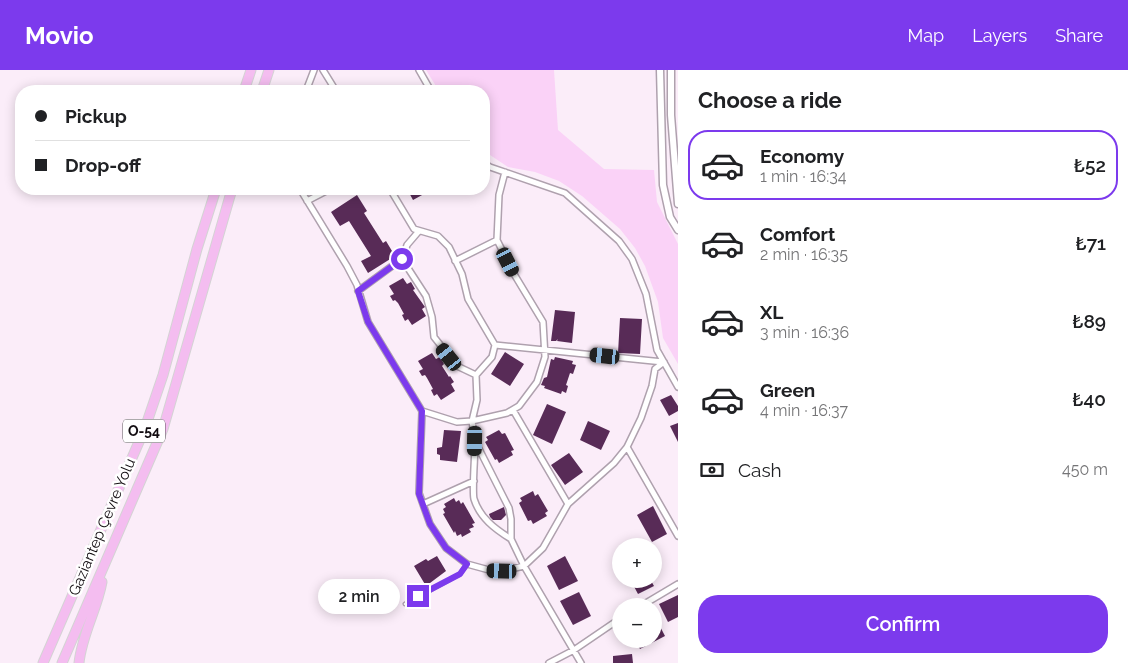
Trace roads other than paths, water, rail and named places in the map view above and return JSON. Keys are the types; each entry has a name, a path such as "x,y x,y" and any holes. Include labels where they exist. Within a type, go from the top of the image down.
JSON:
{"highway":[{"path":"246,85 250,70"},
{"path":"264,85 269,70"},
{"name":"Gaziantep Çevre Yolu","path":"43,663 146,428 196,249 214,195"},
{"name":"Gaziantep Çevre Yolu","path":"62,663 163,429 180,377 212,255 230,195"},
{"path":"79,663 85,632 99,597 106,563"}],"street":[{"path":"308,85 314,70"},
{"path":"323,70 332,85"},
{"path":"419,70 428,85"},
{"path":"660,70 663,185 670,217 678,230"},
{"path":"671,70 678,201"},
{"path":"490,166 565,193 619,241 632,259 646,294 657,350 678,387"},
{"path":"422,411 457,422 507,414 519,406 537,382 546,350 543,322 514,274 497,240 499,195 505,172"},
{"path":"304,195 347,266 358,291 368,322 422,411 419,494 430,524 446,548 467,564 489,570 502,571 524,566 543,548 568,504 614,463 627,447 641,418 652,386 655,369 664,362"},
{"path":"307,201 318,195"},
{"path":"394,195 414,229 438,236 449,247 466,286 468,299 495,345 492,358 476,375 477,400 472,421 475,441 474,498 484,517 493,528 511,539"},
{"path":"358,291 402,259 407,246 419,231"},
{"path":"455,261 497,240"},
{"path":"402,259 426,296 432,317 434,337 457,366 476,375"},
{"path":"495,345 664,362"},
{"path":"513,410 568,504"},
{"path":"475,441 509,508 511,539 524,566 581,663"},
{"path":"627,447 678,536"},
{"path":"423,504 474,481"},
{"path":"654,598 678,584"},
{"path":"549,663 574,650 612,624"}],"lane":[{"path":"405,604 460,574 467,564"}]}
